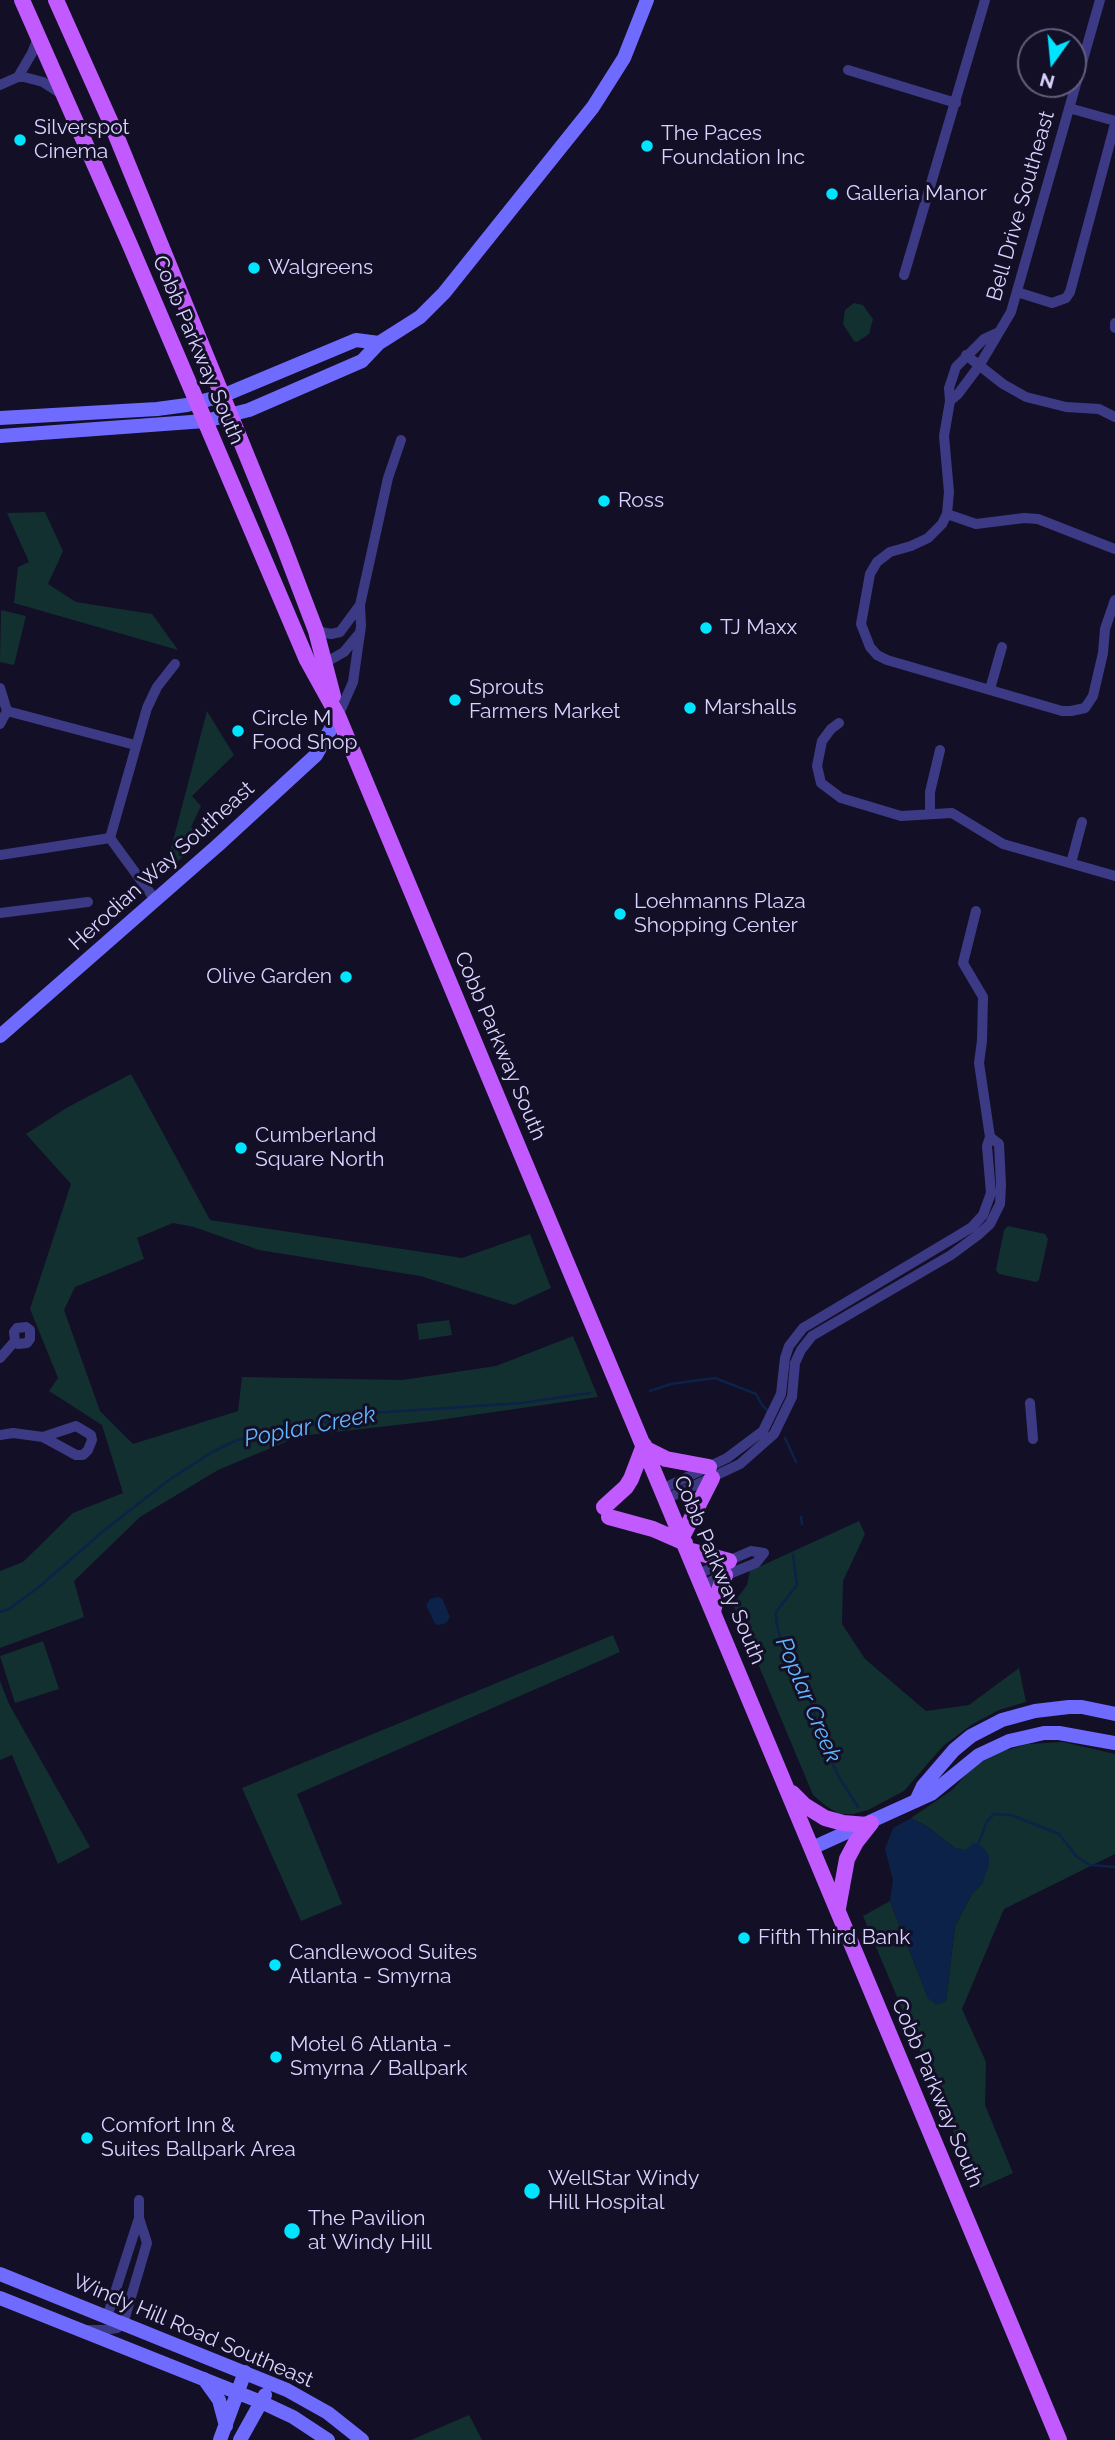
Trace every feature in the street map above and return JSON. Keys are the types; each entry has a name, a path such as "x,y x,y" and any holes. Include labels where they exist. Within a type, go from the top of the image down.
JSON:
{"main road":[{"name":"Cobb Parkway South","path":"22,0 307,660 338,716 1059,2440"},
{"name":"Cobb Parkway South","path":"56,0 111,123 316,631 338,716"},
{"path":"0,436 205,421 230,415 341,372 362,361 379,343 420,317 439,299 593,107 624,58 647,0"},
{"path":"0,418 166,408 198,403 222,396 356,340 379,343"},
{"name":"Herodian Way Southeast","path":"0,1036 156,901 316,755 338,716"},
{"path":"685,1543 711,1472 666,1459 645,1447 631,1479 607,1512 685,1543 727,1568 713,1612"},
{"path":"916,1801 923,1786 954,1750 984,1728 1002,1720 1035,1711 1069,1707 1115,1714"},
{"path":"812,1848 931,1794 979,1755 1009,1741 1044,1733 1059,1733 1115,1744"},
{"path":"787,1789 804,1805 825,1818 843,1823 869,1824"},
{"path":"838,1910 847,1859 869,1824"},
{"name":"Windy Hill Road Southeast","path":"0,2274 271,2383 328,2413 362,2440"},
{"name":"Windy Hill Road Southeast","path":"0,2298 239,2392 293,2417 328,2440"},
{"path":"223,2434 245,2372"},
{"path":"203,2378 219,2400 223,2434"},
{"path":"240,2440 271,2383"}],"street":[{"path":"904,275 985,0"},
{"name":"Bell Drive Southeast","path":"950,401 979,366 1011,312 1100,0"},
{"path":"18,77 38,37"},
{"path":"848,70 956,103"},
{"path":"0,85 18,77 43,82 64,98"},
{"path":"1017,292 1052,303 1066,299 1070,292 1115,122 1069,108"},
{"path":"999,332 984,339 966,355 956,368 949,388 950,401 944,436 949,492 947,514 942,524 928,538 881,558 870,574 861,616 862,631 870,647 877,655 887,660 1062,711 1072,711 1085,708 1093,696 1103,653 1105,629 1115,600"},
{"path":"966,355 1014,391 1040,403 1099,409 1115,417"},
{"path":"338,716 353,682 360,632 360,605 388,478 401,440"},
{"path":"947,514 976,524 1009,519 1038,519 1115,549"},
{"path":"316,631 331,634 340,632 360,605"},
{"path":"307,660 324,662 344,652 360,632"},
{"path":"990,689 1002,647"},
{"path":"110,838 135,745 152,697 175,664"},
{"path":"0,688 7,711 0,724"},
{"path":"7,711 135,745"},
{"path":"839,723 825,735 817,766 821,783 841,798 901,816 944,812 959,815 1003,844 1115,876"},
{"path":"930,814 930,792 940,750"},
{"path":"1071,863 1082,822"},
{"path":"110,838 156,901"},
{"path":"0,855 110,838"},
{"path":"0,914 88,902"},
{"path":"664,1494 751,1456 774,1434 792,1397 795,1363 812,1336 951,1255 989,1224 1000,1204 999,1144 990,1137 979,1063 983,998 963,963 976,911"},
{"path":"0,1358 15,1341"},
{"path":"1030,1403 1033,1439"},
{"path":"0,1435 13,1433 43,1437"},
{"path":"700,1579 727,1568"},
{"path":"80,2330 104,2330 123,2324 147,2243 139,2218 139,2200"},
{"path":"107,2317 139,2218"}],"green space":[{"path":"854,303 863,305 873,319 869,334 857,342 843,324 845,310"},
{"path":"45,512 63,551 48,584 76,602 152,614 178,650 14,603 18,567 29,562 7,513"},
{"path":"1,610 26,616 14,665 0,662"},
{"path":"207,711 234,755 192,796 201,806 191,827 203,839 175,864 169,856"},
{"path":"131,1074 210,1220 462,1258 530,1234 551,1288 514,1305 420,1276 259,1250 194,1227 173,1223 137,1238 144,1259 75,1287 64,1310 100,1411 133,1444 238,1411 242,1377 402,1380 496,1366 573,1336 598,1397 432,1421 300,1436 218,1470 140,1517 74,1581 84,1617 0,1648 0,1571 23,1562 73,1513 123,1493 102,1425 49,1391 58,1378 30,1309 71,1184 26,1134 68,1107"},
{"path":"1008,1226 1045,1234 1048,1239 1039,1280 1036,1282 999,1274 996,1270 1004,1230"},
{"path":"449,1320 452,1335 419,1340 417,1324"},
{"path":"859,1521 865,1534 843,1581 842,1624 865,1659 926,1711 969,1705 1019,1668 1026,1702 999,1710 971,1725 943,1746 904,1791 868,1810 839,1814 813,1795 733,1604 747,1585 750,1571"},
{"path":"613,1635 620,1652 297,1794 342,1904 301,1921 242,1788"},
{"path":"43,1641 59,1689 15,1703 0,1656"},
{"path":"0,1681 9,1704 90,1847 58,1864 12,1755 0,1760"},
{"path":"1063,1742 1115,1754 1115,1854 1004,1909 962,2009 986,2062 985,2105 1013,2173 980,2188 971,2173 863,1916 890,1901 928,1998 946,2001 955,1926 972,1894 983,1883 965,1850 955,1848 928,1827 911,1818 952,1790 972,1768 994,1754 1028,1744"},
{"path":"469,2415 482,2440 411,2440"}],"water":[{"path":"442,1598 450,1617 446,1623 439,1625 435,1624 426,1605 430,1599"},
{"path":"911,1818 928,1827 955,1848 965,1850 973,1843 982,1846 989,1855 983,1883 972,1894 955,1926 946,2001 936,2005 928,1998 890,1901 893,1880 885,1849 893,1828"}],"waterway":[{"name":"Poplar Creek","path":"650,1391 671,1384 715,1378 756,1394 770,1413"},
{"name":"Poplar Creek","path":"0,1612 9,1609 39,1587 101,1533 166,1482 212,1452 237,1440 372,1413 522,1403 590,1393"},
{"name":"Poplar Creek","path":"785,1438 796,1462"},
{"name":"Poplar Creek","path":"801,1517 802,1524"},
{"name":"Poplar Creek","path":"793,1554 797,1585 776,1612 777,1625 784,1652 810,1700 827,1752 858,1807"},
{"name":"Poplar Creek","path":"977,1847 987,1821 994,1814 1011,1815 1059,1834 1077,1857 1090,1865 1115,1867"}],"place":[{"name":"Silverspot Cinema","path":"20,140"},
{"name":"The Paces Foundation Inc","path":"647,146"},
{"name":"Galleria Manor","path":"832,194"},
{"name":"Walgreens","path":"254,268"},
{"name":"Ross","path":"604,501"},
{"name":"TJ Maxx","path":"706,628"},
{"name":"Sprouts Farmers Market","path":"455,700"},
{"name":"Marshalls","path":"690,708"},
{"name":"Circle M Food Shop","path":"238,731"},
{"name":"Loehmanns Plaza Shopping Center","path":"620,914"},
{"name":"Olive Garden","path":"346,977"},
{"name":"Cumberland Square North","path":"241,1148"},
{"name":"Fifth Third Bank","path":"744,1938"},
{"name":"Candlewood Suites Atlanta - Smyrna","path":"275,1965"},
{"name":"Motel 6 Atlanta - Smyrna / Ballpark","path":"276,2057"},
{"name":"Comfort Inn & Suites Ballpark Area","path":"87,2138"},
{"name":"WellStar Windy Hill Hospital","path":"532,2191"},
{"name":"The Pavilion at Windy Hill","path":"292,2231"}]}
